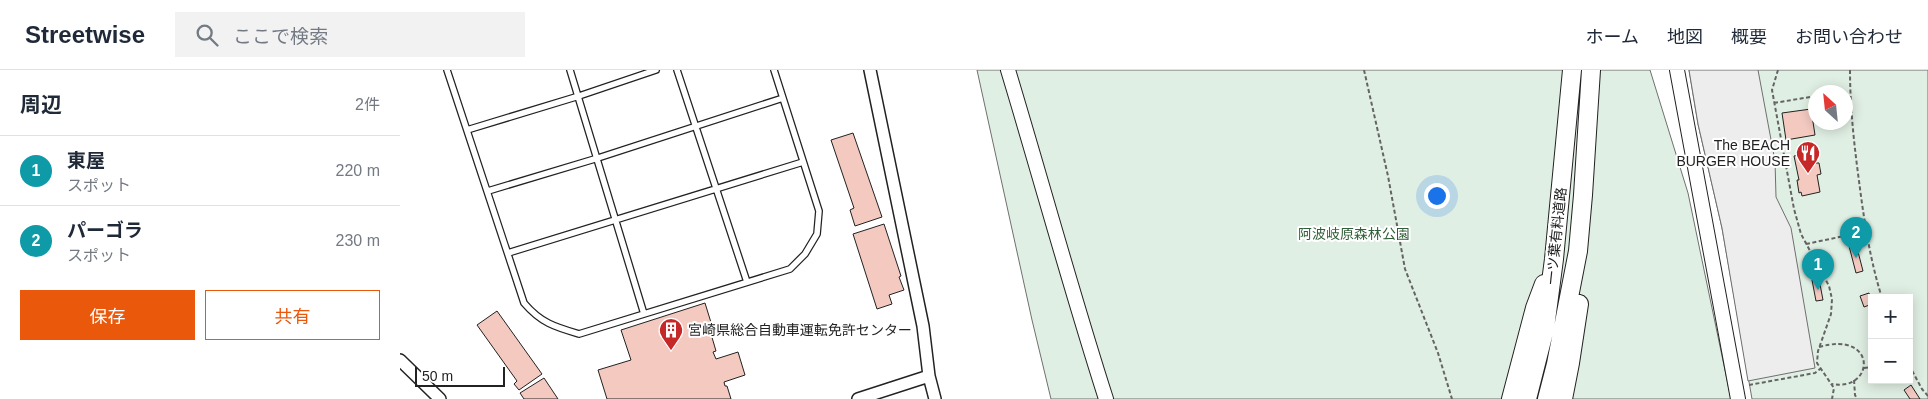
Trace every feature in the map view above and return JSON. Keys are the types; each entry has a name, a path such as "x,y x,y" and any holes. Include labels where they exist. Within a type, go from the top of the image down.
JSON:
{"main road":[{"name":"一ツ葉有料道路","path":"1527,399 1545,328 1554,259 1572,70"},
{"name":"一ツ葉有料道路","path":"1547,399 1556,364 1578,251 1591,70"},
{"path":"1563,399 1582,282 1578,251"},
{"path":"1511,399 1535,308 1554,259"}],"street":[{"path":"870,70 923,326 935,399"},
{"path":"1008,70 1051,212 1079,316 1106,399"},
{"path":"1677,70 1738,399"},
{"path":"400,360 440,399"},
{"path":"858,399 930,376"}],"lane":[{"path":"447,70 524,303 535,316 558,328 580,334 790,269 804,254 817,234 819,211 774,70"},
{"path":"570,70 644,314"},
{"path":"467,130 656,70"},
{"path":"677,70 747,282"},
{"path":"488,191 598,158 783,98"},
{"path":"508,253 803,162"}],"path":[{"path":"1364,70 1388,176 1405,270 1438,353 1452,399"},
{"path":"1778,70 1772,90 1788,181 1801,234 1830,286 1832,299 1831,314 1819,347 1817,363 1834,388 1832,399"},
{"path":"1850,70 1854,139 1864,222 1881,294"},
{"path":"1774,103 1808,97"},
{"path":"1806,244 1849,235"},
{"path":"1819,347 1842,343 1856,348 1862,356 1864,368 1858,378 1841,384 1831,383"},
{"path":"1864,368 1868,368"},
{"path":"1746,386 1815,373 1820,370"},
{"path":"1913,372 1928,396"},
{"path":"1854,380 1857,399"}],"green space":[{"name":"阿波岐原森林公園","path":"977,70 1650,70 1688,193 1731,399 1051,399"},
{"path":"1689,70 1928,70 1928,399 1752,399 1722,228 1698,124"}],"shaded area":[{"path":"1689,70 1758,70 1775,161 1776,197 1791,228 1815,368 1748,381 1722,228 1698,124"}],"building":[{"path":"1808,109 1808,130 1814,130 1815,135 1786,140 1782,113"},
{"path":"853,133 882,217 855,226 850,210 854,208 831,140"},
{"name":"The BEACH BURGER HOUSE","path":"1814,152 1821,174 1817,175 1820,192 1802,196 1801,192 1799,193 1797,180 1799,180 1794,156"},
{"path":"884,224 904,290 889,295 892,304 877,309 853,234"},
{"path":"1856,244 1863,271 1856,273 1849,246"},
{"path":"1819,279 1823,300 1816,301 1812,280"},
{"path":"1869,293 1868,306 1864,307 1860,296"},
{"name":"宮崎県総合自動車運転免許センター","path":"705,303 713,329 707,331 708,335 711,334 716,351 713,352 716,359 738,352 745,375 724,382 731,399 607,399 598,370 631,360 621,330"},
{"path":"497,311 542,374 519,390 514,384 517,381 477,325"},
{"path":"544,378 558,399 524,399 520,393"},
{"path":"1911,385 1920,399 1910,399 1904,390"}],"place":[{"name":"The BEACH BURGER HOUSE","path":"1808,174"},
{"name":"パーゴラ","path":"1856,258"},
{"name":"東屋","path":"1818,290"},
{"name":"宮崎県総合自動車運転免許センター","path":"671,351"}]}
